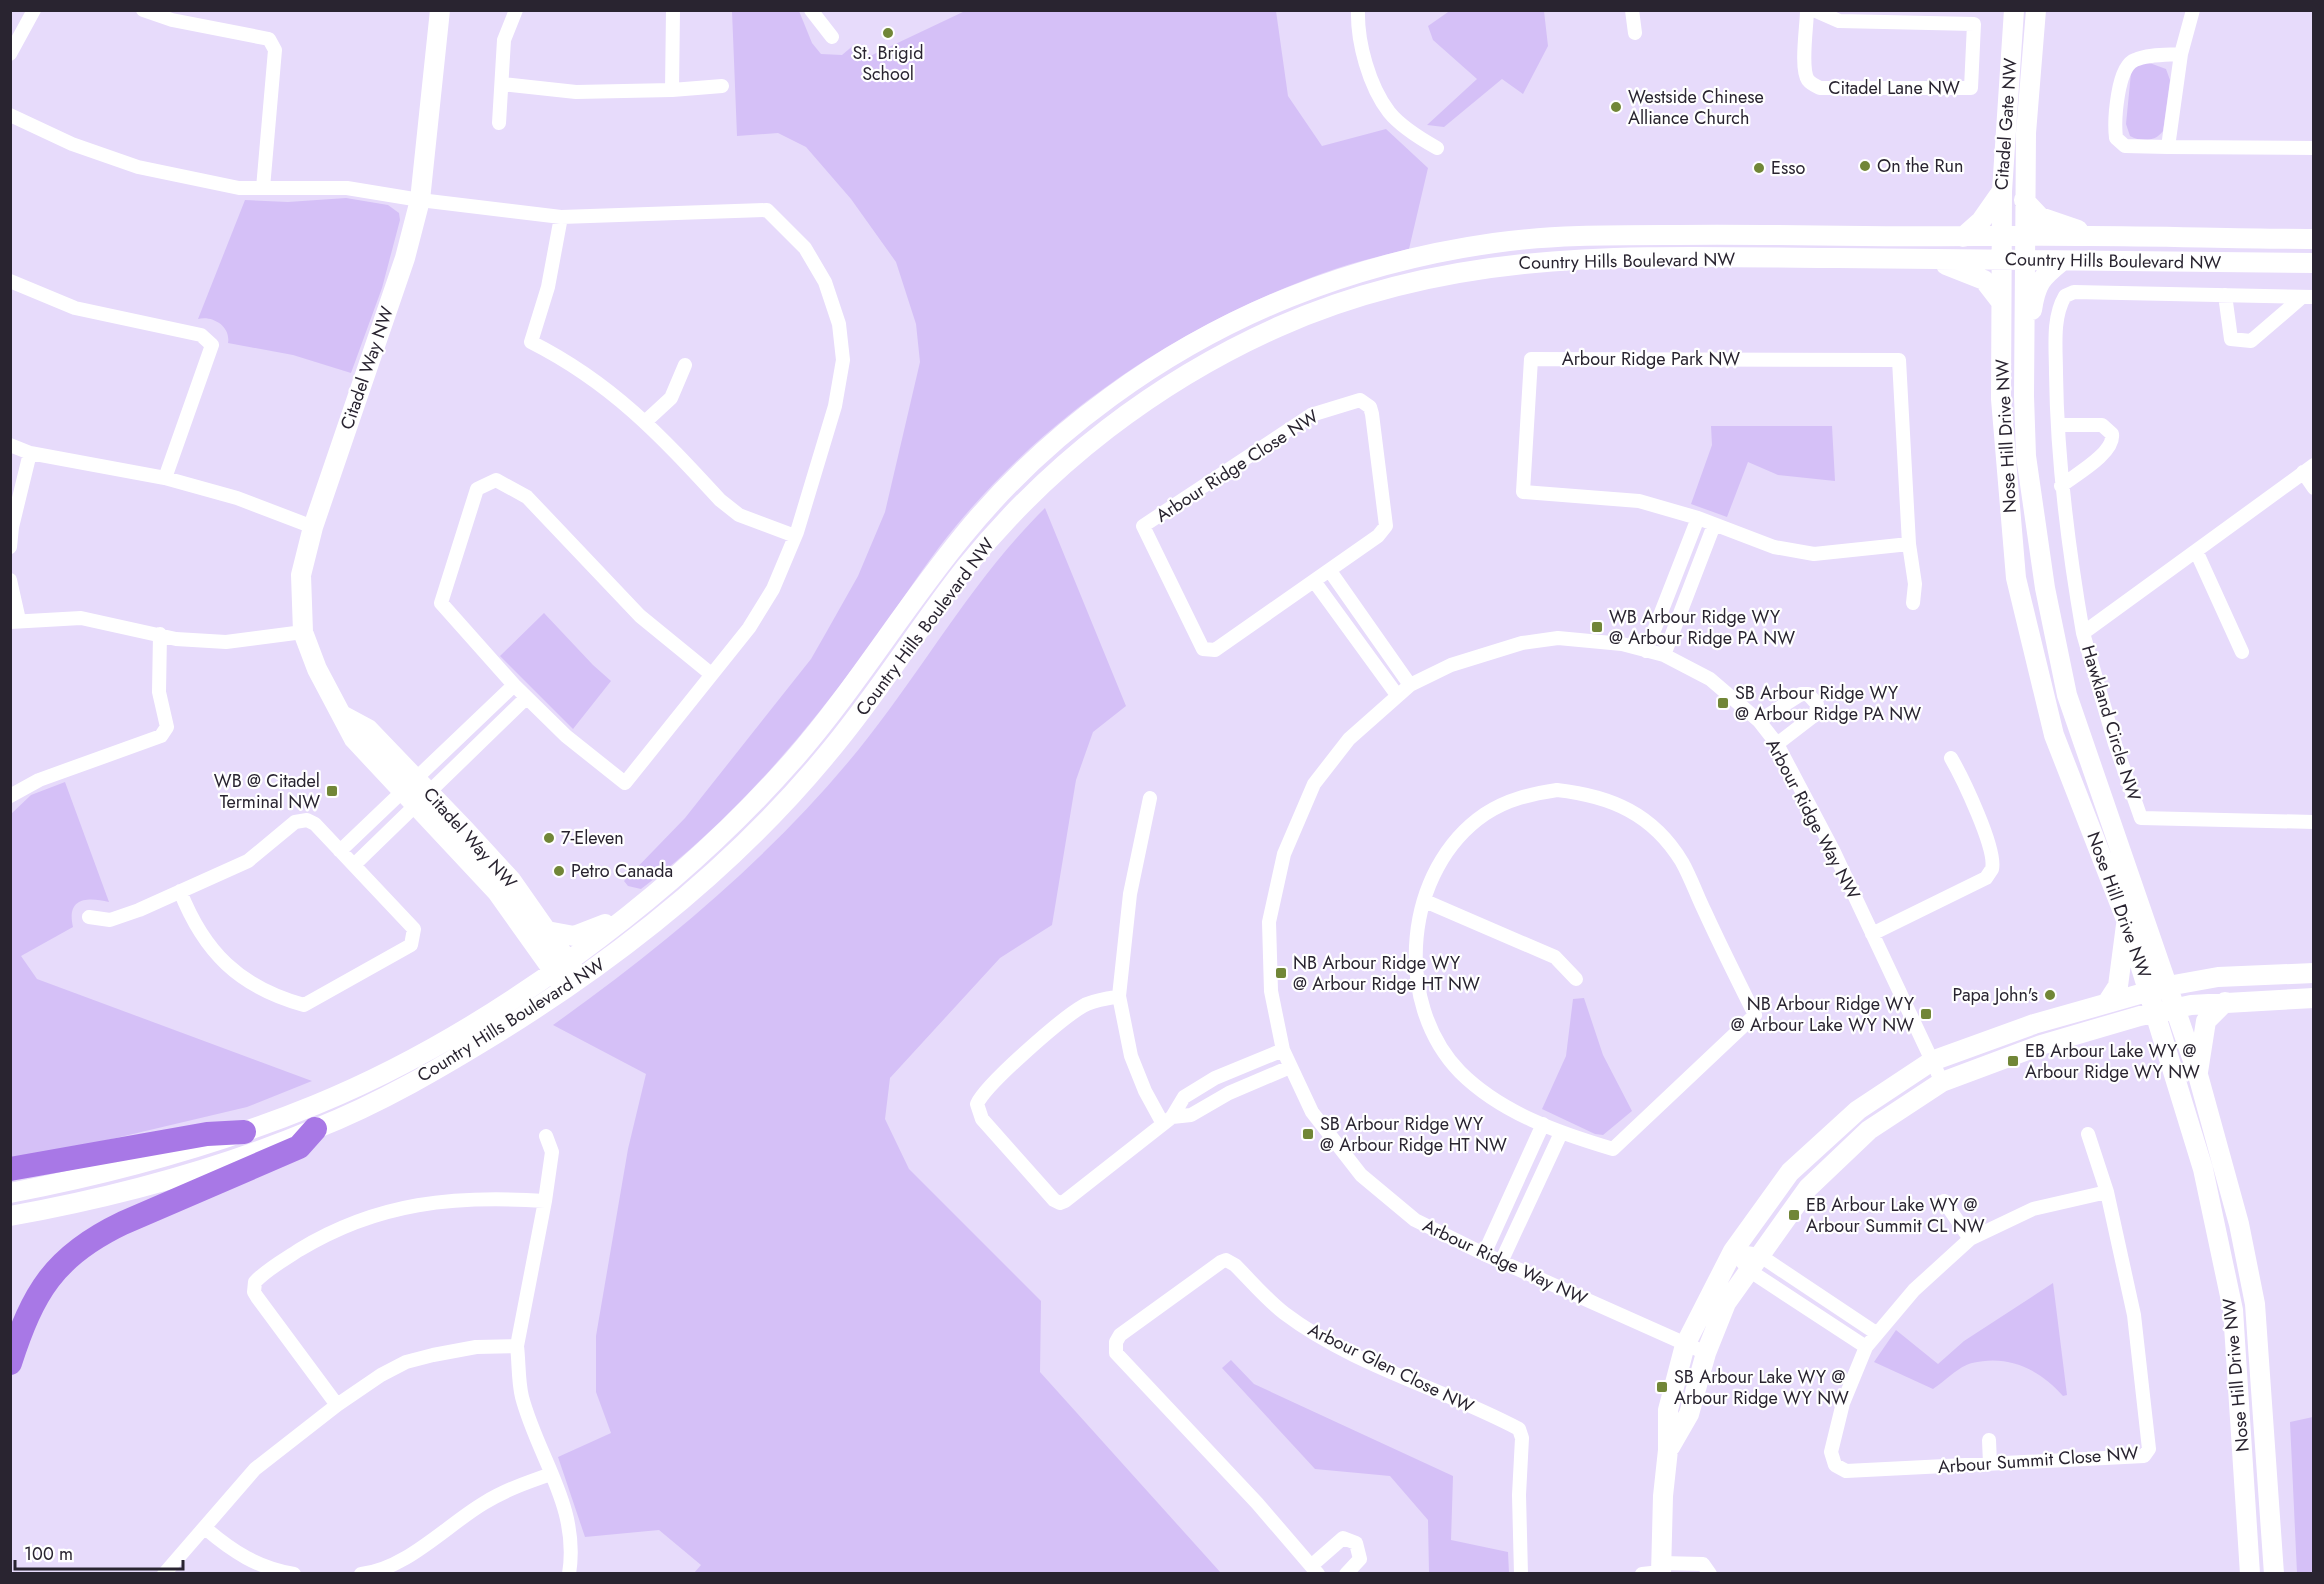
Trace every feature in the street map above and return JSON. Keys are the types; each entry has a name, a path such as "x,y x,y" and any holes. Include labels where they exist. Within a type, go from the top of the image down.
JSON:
{"highway":[{"path":"10,1363 36,1297 48,1278 70,1255 93,1238 123,1223 298,1147 315,1129"},
{"path":"10,1169 207,1134 244,1132"}],"main road":[{"name":"Citadel Way NW","path":"440,10 420,200 405,258 313,527 301,575 303,632 317,669 354,739 496,892 560,965 573,984"},
{"name":"Citadel Gate NW","path":"2002,237 2002,191 2014,10"},
{"name":"Citadel Gate NW","path":"2025,237 2025,134 2037,10"},
{"path":"1963,237 1981,220 2002,191"},
{"path":"2024,200 2040,217 2076,229 2085,236"},
{"name":"Country Hills Boulevard NW","path":"10,1193 127,1168 244,1132 317,1104 382,1073 469,1025 560,965 632,912 723,832 795,758 859,677 968,529 1012,482 1062,436 1109,399 1182,351 1234,322 1297,295 1396,261 1500,242 1603,235 2313,239"},
{"name":"Nose Hill Drive NW","path":"2002,237 2002,420 2016,578 2054,735 2127,922 2159,989 2175,1008 2198,1075 2239,1224 2255,1304 2274,1574"},
{"name":"Nose Hill Drive NW","path":"2025,237 2026,456 2045,588 2067,696 2159,989 2156,1012 2203,1168 2233,1310 2250,1574"},
{"name":"Country Hills Boulevard NW","path":"10,1216 85,1202 189,1175 315,1129 395,1092 463,1054 573,984 693,891 775,813 866,707 966,568 1029,497 1062,466 1137,406 1229,350 1284,324 1359,296 1457,271 1518,263 1616,258 2313,263"},
{"path":"1936,260 1950,268 1977,276 1990,285 2001,302"},
{"path":"2024,332 2031,317 2038,284 2043,274 2062,261"},
{"name":"Citadel Way NW","path":"342,714 368,729 416,777 511,880 547,930 560,965"},
{"path":"547,930 573,936 632,912"},
{"path":"2107,1004 2118,986 2127,922"},
{"path":"1656,1571 1668,1450 1668,1410 1685,1345 1733,1251 1790,1172 1858,1110 1932,1061 2034,1024 2159,989 2218,977 2313,973"},
{"path":"1668,1450 1689,1414 1706,1353 1726,1303 1808,1188 1862,1137 1942,1082 2042,1045 2175,1008 2224,1002 2313,998"},
{"path":"2198,1075 2206,1021 2224,1002"}],"street":[{"path":"10,54 34,10"},
{"path":"143,10 172,20 269,39 275,50 263,188"},
{"path":"498,123 504,40 516,10"},
{"path":"672,90 673,10"},
{"path":"811,10 832,37"},
{"path":"1358,10 1357,24 1370,75 1389,112 1421,140 1437,148"},
{"path":"1632,10 1635,33"},
{"name":"Citadel Lane NW","path":"1808,10 1804,70 1808,80 1820,88 1971,88 1974,24 1839,21 1814,10"},
{"path":"2168,147 2181,54 2193,10"},
{"path":"2181,54 2135,59 2127,64 2122,74 2115,126 2116,138 2125,146 2313,148"},
{"path":"502,84 576,92 672,90 722,86"},
{"path":"10,115 72,144 138,167 239,188 347,188 420,200 561,217 767,210 804,249 825,282 839,324 843,360 835,406 795,536 773,590 749,628 625,783 566,736 526,698 441,603 477,489 496,480 527,497 640,616 711,674"},
{"path":"561,217 548,287 531,342 567,360 605,387 645,422 720,500 739,515 795,536"},
{"path":"10,281 75,308 201,335 212,345 165,478"},
{"path":"2083,633 2061,486 2056,329 2061,303 2065,296 2074,292 2307,297"},
{"path":"2225,295 2231,339 2251,341 2307,297"},
{"name":"Arbour Ridge Park NW","path":"1909,544 1814,554 1774,547 1698,518 1639,501 1523,492 1531,358 1899,360 1909,544 1915,584 1913,603"},
{"path":"645,422 671,398 685,365"},
{"name":"Arbour Ridge Close NW","path":"1360,400 1370,407 1372,414 1386,526 1378,536 1314,581 1215,651 1203,649 1143,526 1311,415 1360,400"},
{"path":"2058,425 2102,425 2112,434 2113,438 2110,449 2061,486"},
{"path":"10,445 30,453 165,478 237,498 313,527"},
{"path":"10,547 12,527 30,453"},
{"path":"2308,469 2313,488"},
{"name":"Hawkland Circle NW","path":"2308,469 2197,553 2083,633 2115,744 2141,818 2313,822"},
{"path":"1646,651 1698,518"},
{"path":"1664,655 1714,525"},
{"path":"2197,553 2242,652"},
{"path":"1330,571 1410,686"},
{"path":"10,580 15,621 81,618 176,639 226,642 303,632"},
{"path":"1314,581 1397,695"},
{"path":"10,796 39,780 161,736 167,727 159,692 160,634"},
{"name":"Arbour Ridge Way NW","path":"1706,1353 1501,1262 1415,1220 1361,1175 1312,1112 1283,1050 1271,991 1269,922 1284,854 1314,784 1349,739 1410,686 1451,665 1485,652 1531,642 1558,638 1623,644 1664,655 1710,679 1760,721 1777,744 1833,850 1942,1082"},
{"path":"340,851 514,685"},
{"path":"1760,721 1801,694 1808,694 1817,704 1816,714 1777,744"},
{"path":"354,865 526,698"},
{"path":"1872,934 1986,878 1992,869 1991,852 1965,783 1951,758"},
{"path":"1557,790 1590,794 1617,803 1641,817 1665,838 1682,863 1755,1015 1613,1149 1561,1133 1543,1124 1491,1097 1460,1071 1435,1038 1421,1000 1415,961 1416,930 1437,870 1453,846 1484,815 1520,796 1557,790"},
{"path":"1150,798 1130,894 1119,996 1131,1056 1145,1090 1167,1120"},
{"path":"89,917 110,920 248,861 295,822 307,820 315,824 414,929 411,945 304,1005 279,998 245,980 217,956 193,923 180,891"},
{"path":"1425,901 1555,957 1576,979"},
{"path":"1119,996 1084,1005 1051,1029 985,1093 977,1104 982,1119 1054,1200 1060,1203 1065,1202 1167,1120 1185,1097 1208,1083 1283,1050"},
{"path":"2034,1024 2042,1045"},
{"path":"1167,1120 1191,1115 1229,1093 1290,1067"},
{"path":"1484,1254 1543,1124"},
{"path":"1501,1262 1561,1133"},
{"path":"2088,1134 2107,1192"},
{"path":"546,1136 552,1152 518,1346 522,1395 569,1519 572,1553 569,1574"},
{"name":"Arbour Summit Close NW","path":"2107,1192 2134,1315 2149,1449 2144,1456 1846,1471 1835,1465 1831,1452 1843,1402 1866,1347 1914,1290 1970,1239 2033,1209 2107,1192"},
{"path":"337,1405 254,1292 255,1282 261,1275 321,1237 395,1209 462,1198 545,1201"},
{"path":"1944,1201 1970,1239"},
{"path":"1733,1251 1876,1333"},
{"name":"Arbour Glen Close NW","path":"1314,1570 1257,1503 1116,1353 1116,1342 1120,1335 1226,1260 1235,1264 1283,1312 1312,1332 1391,1372 1519,1429 1522,1438 1519,1495 1521,1574"},
{"path":"1754,1263 1866,1347"},
{"path":"164,1574 255,1469 337,1405 406,1362 476,1347 518,1346"},
{"path":"1989,1440 1990,1464"},
{"path":"361,1574 376,1572 401,1560 483,1504 514,1487 551,1474"},
{"path":"205,1528 233,1552 268,1569 294,1574"},
{"path":"1314,1570 1343,1538 1356,1543 1360,1559 1346,1574"},
{"path":"1656,1571 1703,1564 1710,1574"}],"shaded area":[{"path":"1451,10 1544,11 1548,46 1523,94 1502,79 1444,127 1427,125 1477,79 1433,40 1428,26"},
{"path":"732,11 799,11 812,43 821,54 842,55 855,44 870,56 965,11 1276,11 1288,96 1322,146 1386,129 1428,168 1409,249 1335,269 1223,316 1169,346 1117,379 1068,416 1022,456 979,499 940,546 860,659 785,753 731,811 672,865 641,889 628,886 624,881 685,818 811,659 858,576 885,512 920,362 916,324 896,262 851,199 806,147 778,133 737,136"},
{"path":"2147,62 2166,69 2170,80 2163,131 2152,139 2143,140 2130,136 2126,124 2131,73 2134,67"},
{"path":"346,198 388,205 399,213 400,220 382,288 351,373 293,355 228,343 227,332 219,323 209,319 198,319 245,200 288,202"},
{"path":"1711,426 1832,426 1835,481 1778,475 1748,462 1727,517 1691,504 1712,445"},
{"path":"1045,508 1126,706 1093,732 1076,780 1052,925 1000,958 890,1078 885,1119 909,1169 1041,1301 1040,1372 1221,1573 694,1573 701,1565 659,1530 585,1537 558,1457 611,1433 596,1392 596,1336 628,1149 646,1074 553,1025 676,931 790,826 859,749 994,565"},
{"path":"544,613 611,681 573,729 500,656"},
{"path":"65,782 109,902 80,901 73,910 73,927 21,956 37,979 312,1081 247,1107 78,1147 11,1157 11,814 31,795"},
{"path":"1584,998 1603,1055 1632,1111 1603,1135 1595,1134 1542,1109 1566,1056 1573,999"},
{"path":"2053,1283 2067,1395 2063,1396 2054,1386 2033,1371 2010,1362 1972,1363 1933,1389 1874,1362 1896,1330 1938,1364 1964,1341"},
{"path":"1231,1360 1254,1384 1453,1476 1451,1540 1508,1552 1509,1573 1429,1573 1428,1520 1390,1476 1315,1469 1222,1368"},
{"path":"2313,1417 2313,1573 2297,1573 2290,1422"}],"place":[{"name":"St. Brigid School","path":"888,33"},
{"name":"Westside Chinese Alliance Church","path":"1616,107"},
{"name":"On the Run","path":"1865,166"},
{"name":"Esso","path":"1759,168"},
{"name":"WB Arbour Ridge WY @ Arbour Ridge PA NW","path":"1597,627"},
{"name":"SB Arbour Ridge WY @ Arbour Ridge PA NW","path":"1723,703"},
{"name":"WB @ Citadel Terminal NW","path":"332,791"},
{"name":"7-Eleven","path":"549,838"},
{"name":"Petro Canada","path":"559,871"},
{"name":"NB Arbour Ridge WY @ Arbour Ridge HT NW","path":"1281,973"},
{"name":"Papa John's","path":"2050,995"},
{"name":"NB Arbour Ridge WY @ Arbour Lake WY NW","path":"1926,1014"},
{"name":"EB Arbour Lake WY @ Arbour Ridge WY NW","path":"2013,1061"},
{"name":"SB Arbour Ridge WY @ Arbour Ridge HT NW","path":"1308,1134"},
{"name":"EB Arbour Lake WY @ Arbour Summit CL NW","path":"1794,1215"},
{"name":"SB Arbour Lake WY @ Arbour Ridge WY NW","path":"1662,1387"}]}
